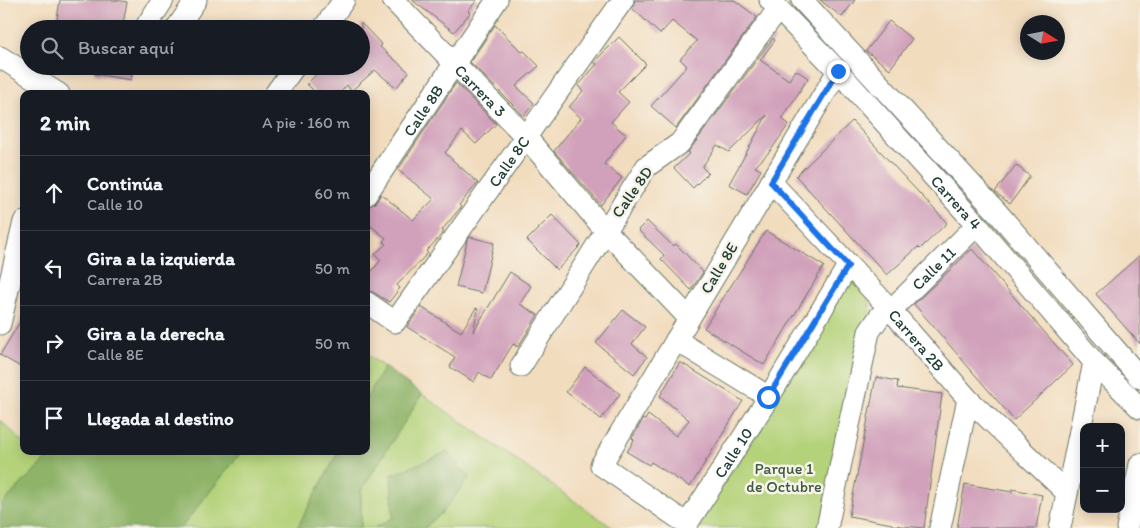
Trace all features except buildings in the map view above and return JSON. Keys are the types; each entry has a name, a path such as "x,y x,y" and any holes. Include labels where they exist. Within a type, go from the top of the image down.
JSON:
{"street":[{"path":"150,20 163,0"},
{"path":"182,20 196,0"},
{"path":"330,20 344,0"},
{"name":"Carrera 3","path":"393,0 526,137 605,230 689,318"},
{"name":"Calle 8B","path":"370,189 497,0"},
{"name":"Calle 8C","path":"370,305 395,322 623,0"},
{"name":"Carrera 4","path":"802,0 997,212 1140,378"},
{"name":"Carrera 4","path":"774,4 838,71 977,225 1094,362 1140,408"},
{"name":"Calle 8D","path":"521,366 646,167 680,143 774,4"},
{"path":"0,57 20,70"},
{"name":"Calle 8E","path":"601,465 838,71"},
{"path":"28,75 52,90"},
{"path":"278,90 289,75"},
{"name":"Carrera 2B","path":"771,182 891,310 968,399 1067,493"},
{"name":"Calle 11","path":"827,528 869,332 880,316 891,310 977,225"},
{"path":"0,324 20,239"},
{"name":"Calle 10","path":"601,465 687,524 848,266"},
{"path":"676,340 768,397"},
{"path":"1060,528 1094,362"},
{"path":"940,528 968,399"},
{"path":"1127,528 1140,464"}],"green space":[{"name":"Parque 1 de Octubre","path":"848,266 870,289 869,332 823,528 701,528 698,526"},
{"path":"370,357 384,367 370,393"},
{"path":"384,367 422,394 361,491 361,528 297,528 337,455 370,455 370,393"},
{"path":"422,394 613,528 424,528 442,513 393,518 374,528 361,528 361,491"},
{"path":"0,420 20,439 20,455 50,455 0,506"},
{"path":"447,452 470,477 442,513 424,528 374,528 393,518 391,475"},
{"path":"50,455 239,455 181,528 0,528 0,506"},
{"path":"239,455 337,455 297,528 181,528"}],"route":[{"path":"768,397 848,266 771,182 838,71"}]}
